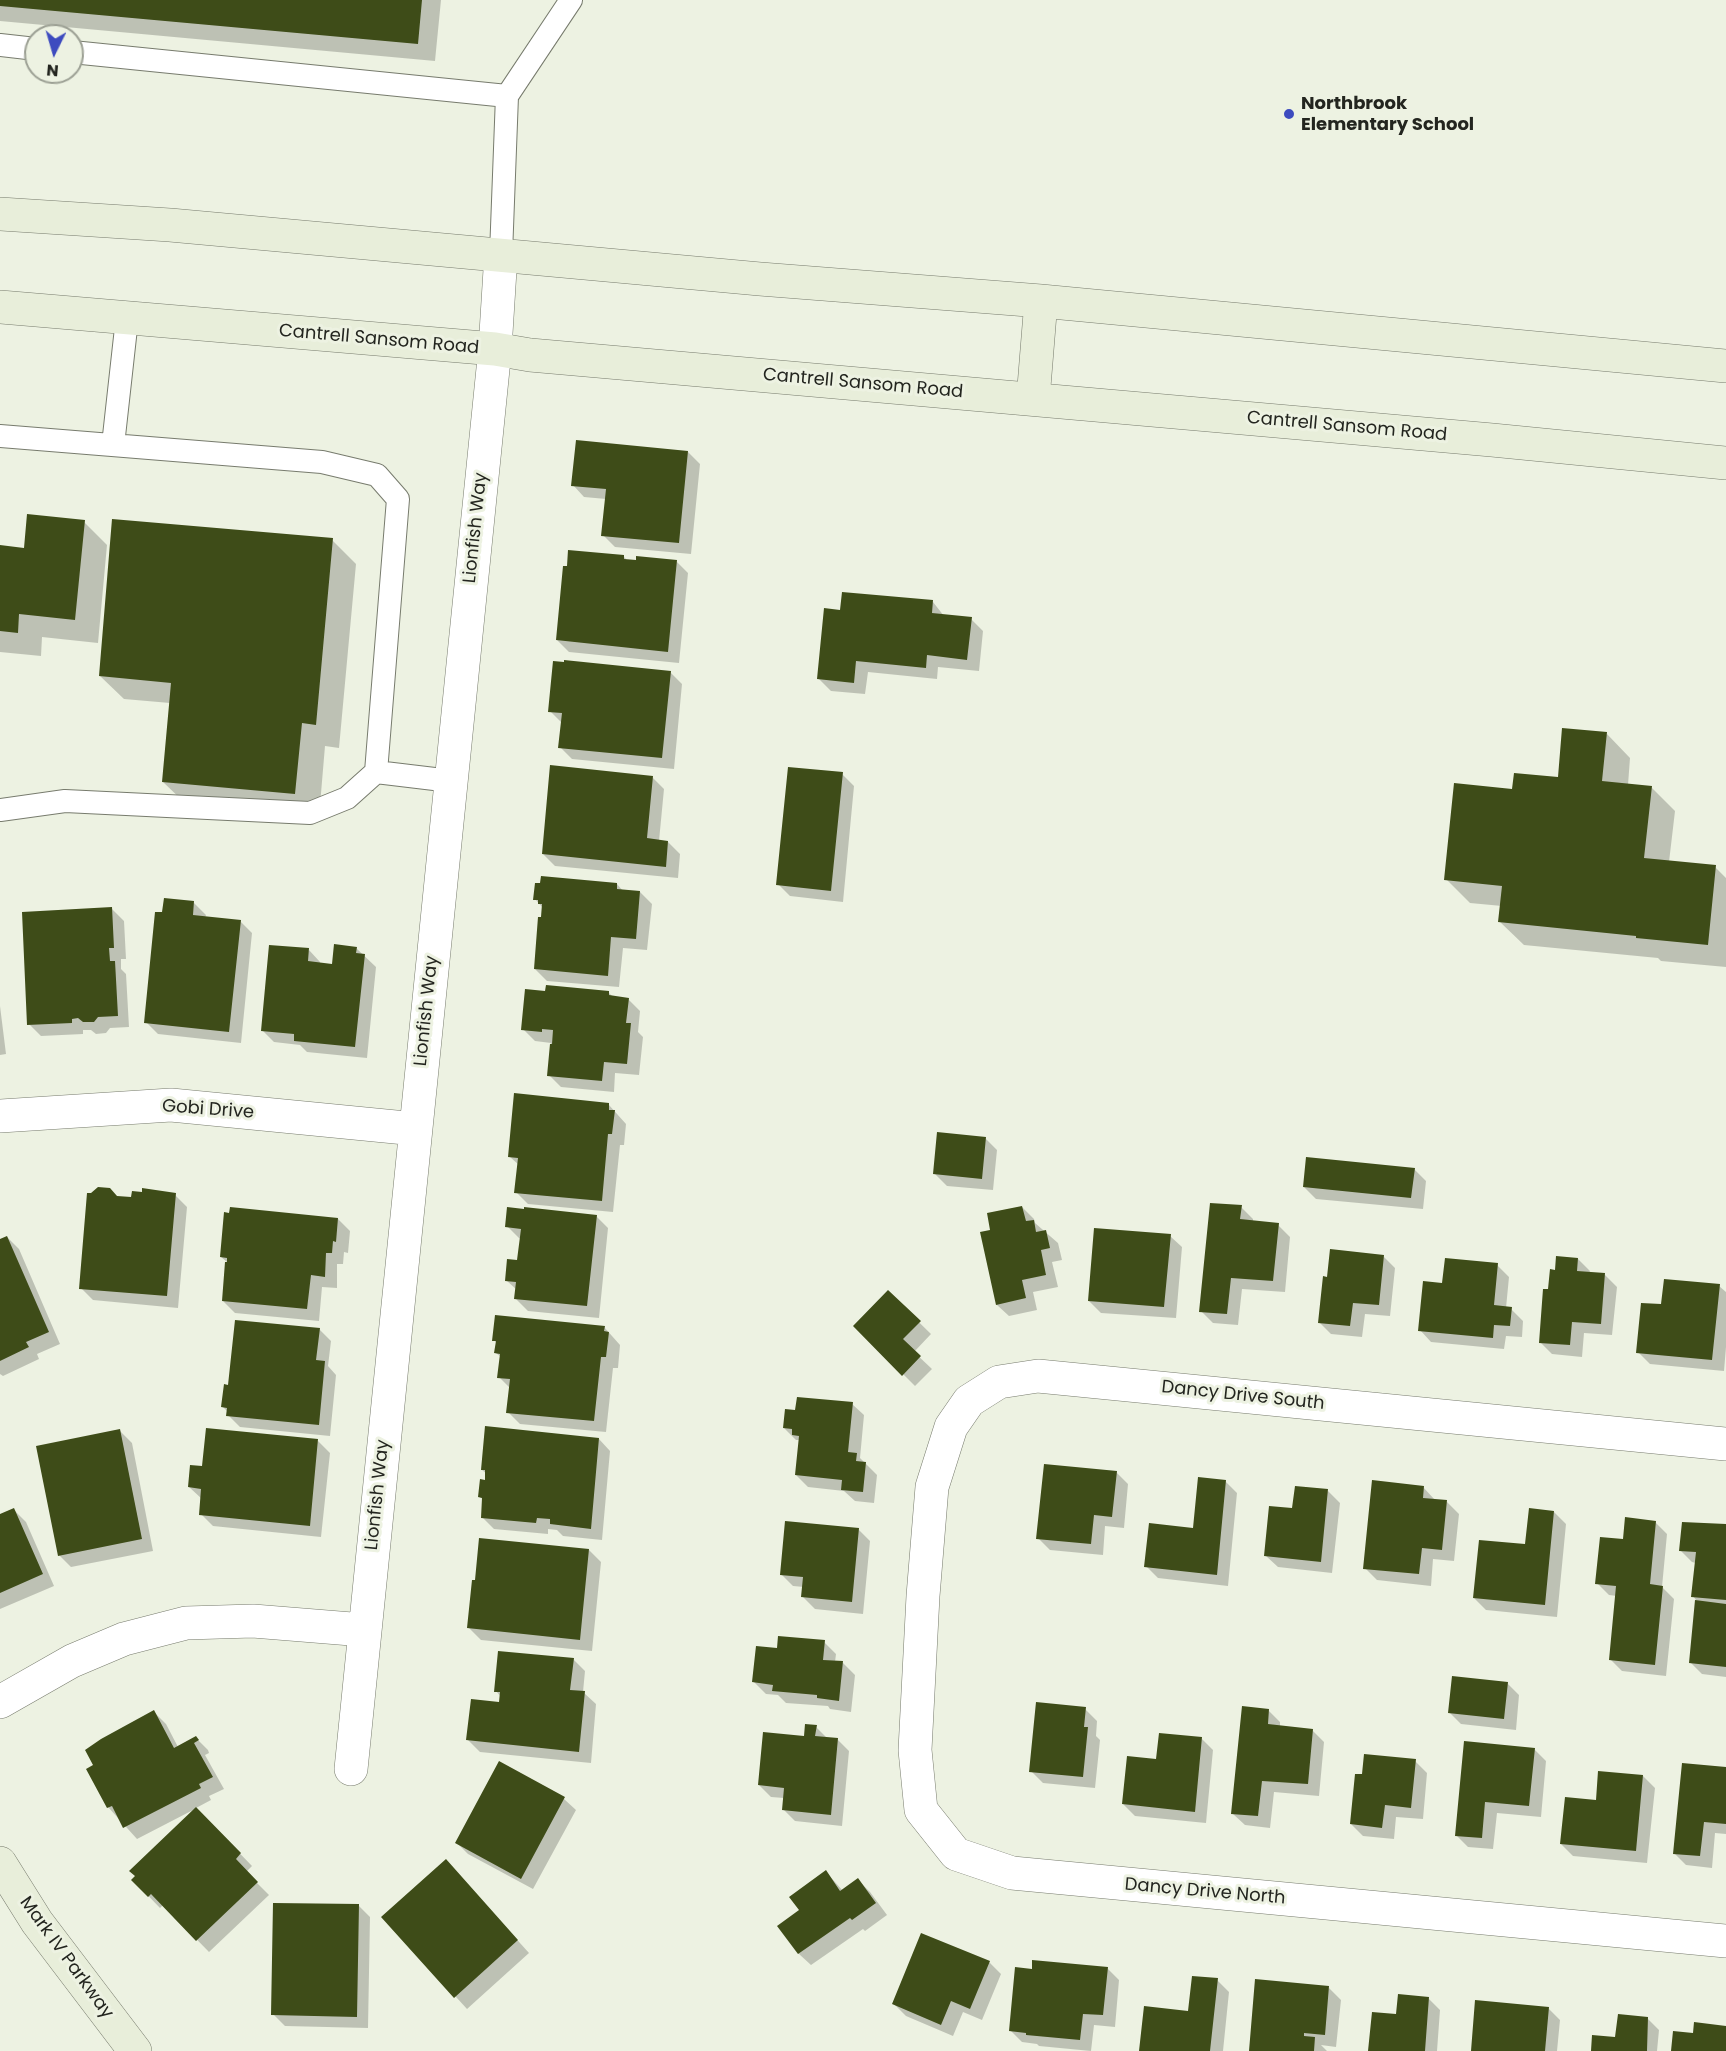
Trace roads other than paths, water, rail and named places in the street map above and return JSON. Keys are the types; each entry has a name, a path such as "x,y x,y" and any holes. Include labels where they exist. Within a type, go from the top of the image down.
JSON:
{"main road":[{"path":"0,214 170,225 760,279 1041,301 1726,366"},
{"path":"1033,399 1041,301"},
{"name":"Cantrell Sansom Road","path":"0,307 1726,463"},
{"name":"Mark IV Parkway","path":"0,1863 37,1922 135,2051"}],"street":[{"name":"Lionfish Way","path":"351,1768 495,350 501,254"},
{"name":"Gobi Drive","path":"0,1116 171,1105 416,1129"},
{"name":"Dancy Drive South","path":"923,1596 932,1487 951,1427 969,1401 999,1382 1038,1376 1726,1444"},
{"name":"Dancy Drive North","path":"923,1596 915,1750 921,1810 956,1854 1012,1873 1726,1941"},
{"path":"0,1702 72,1661 124,1639 186,1623 253,1620 364,1630"}],"lane":[{"path":"501,254 507,96 571,0"},
{"path":"0,45 24,48"},
{"path":"84,53 507,96"},
{"path":"113,446 127,319"},
{"path":"0,436 322,462 377,475 398,499 376,772 347,798 310,813 64,801 0,810"},
{"path":"376,772 451,781"}],"place":[{"name":"Northbrook Elementary School","path":"1289,114"}]}
